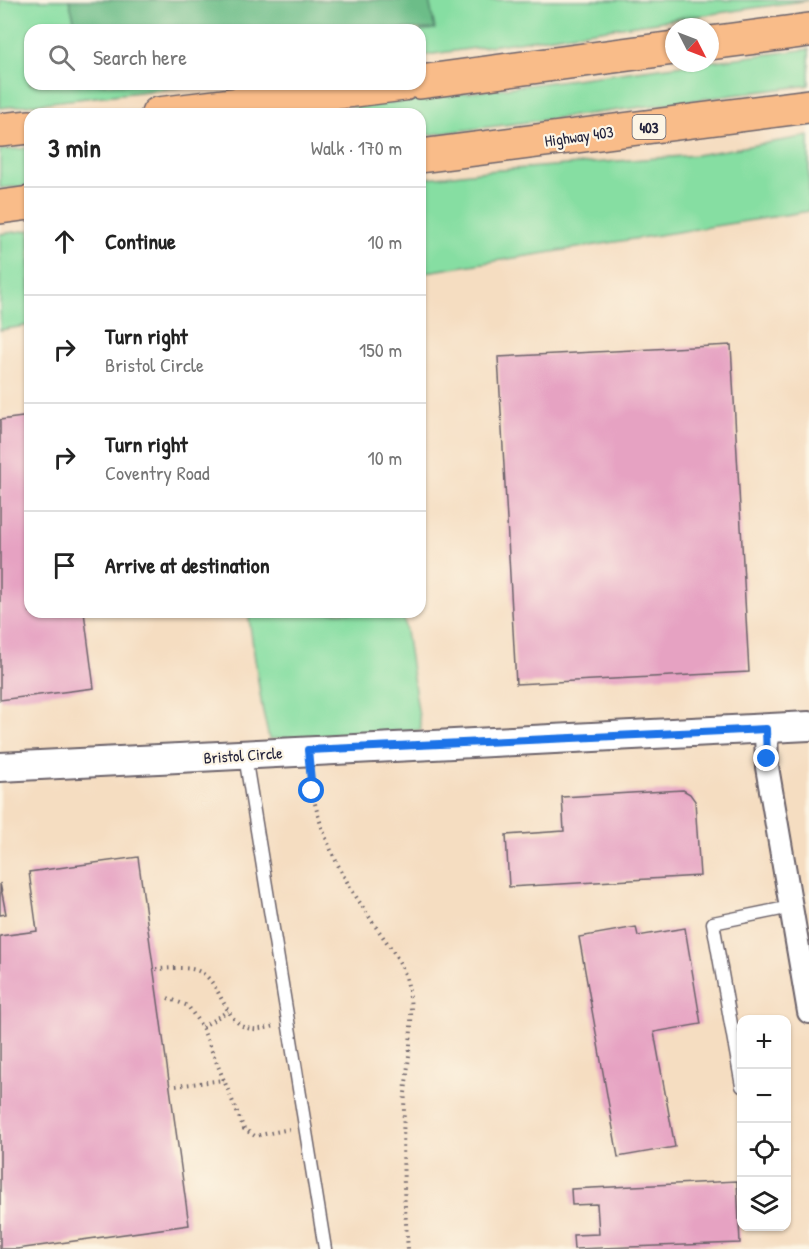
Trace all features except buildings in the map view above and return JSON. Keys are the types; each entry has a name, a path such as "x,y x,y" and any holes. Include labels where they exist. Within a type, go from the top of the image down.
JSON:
{"highway":[{"path":"719,42 809,30"},
{"path":"426,81 665,49"},
{"path":"207,108 355,90"},
{"name":"Highway 403","path":"426,155 809,105"},
{"path":"0,130 24,128"},
{"path":"0,207 24,204"}],"street":[{"name":"Bristol Circle","path":"0,767 809,726"},
{"path":"766,729 767,767 809,1012"}],"lane":[{"path":"245,756 325,1249"},
{"path":"738,1069 713,923 791,907"}],"path":[{"path":"308,750 316,811 334,856 352,891 400,962 407,982 410,1028 402,1175 408,1249"},
{"path":"156,969 184,969 201,972 218,989 228,1011 240,1024 252,1029 279,1025"},
{"path":"168,999 188,1006 202,1027 244,1129 255,1136 305,1126"},
{"path":"202,1027 228,1011"},
{"path":"176,1086 224,1080"}],"green space":[{"path":"0,0 69,0 75,24 24,24 24,90 157,90 0,108"},
{"path":"69,0 429,0 435,29 426,29 426,24 75,24"},
{"path":"429,0 809,0 684,18 665,18 665,21 426,55 426,30 434,29"},
{"path":"809,49 809,85 426,135 426,108 350,108 665,67 665,72 719,72 719,61"},
{"path":"809,136 809,211 426,272 426,178 487,171 696,155"},
{"path":"24,148 24,186 0,188 0,150"},
{"path":"24,231 24,326 0,330 0,234"},
{"path":"249,618 404,618 421,730 269,739"}],"route":[{"path":"312,791 308,750 766,729 767,759"}]}
